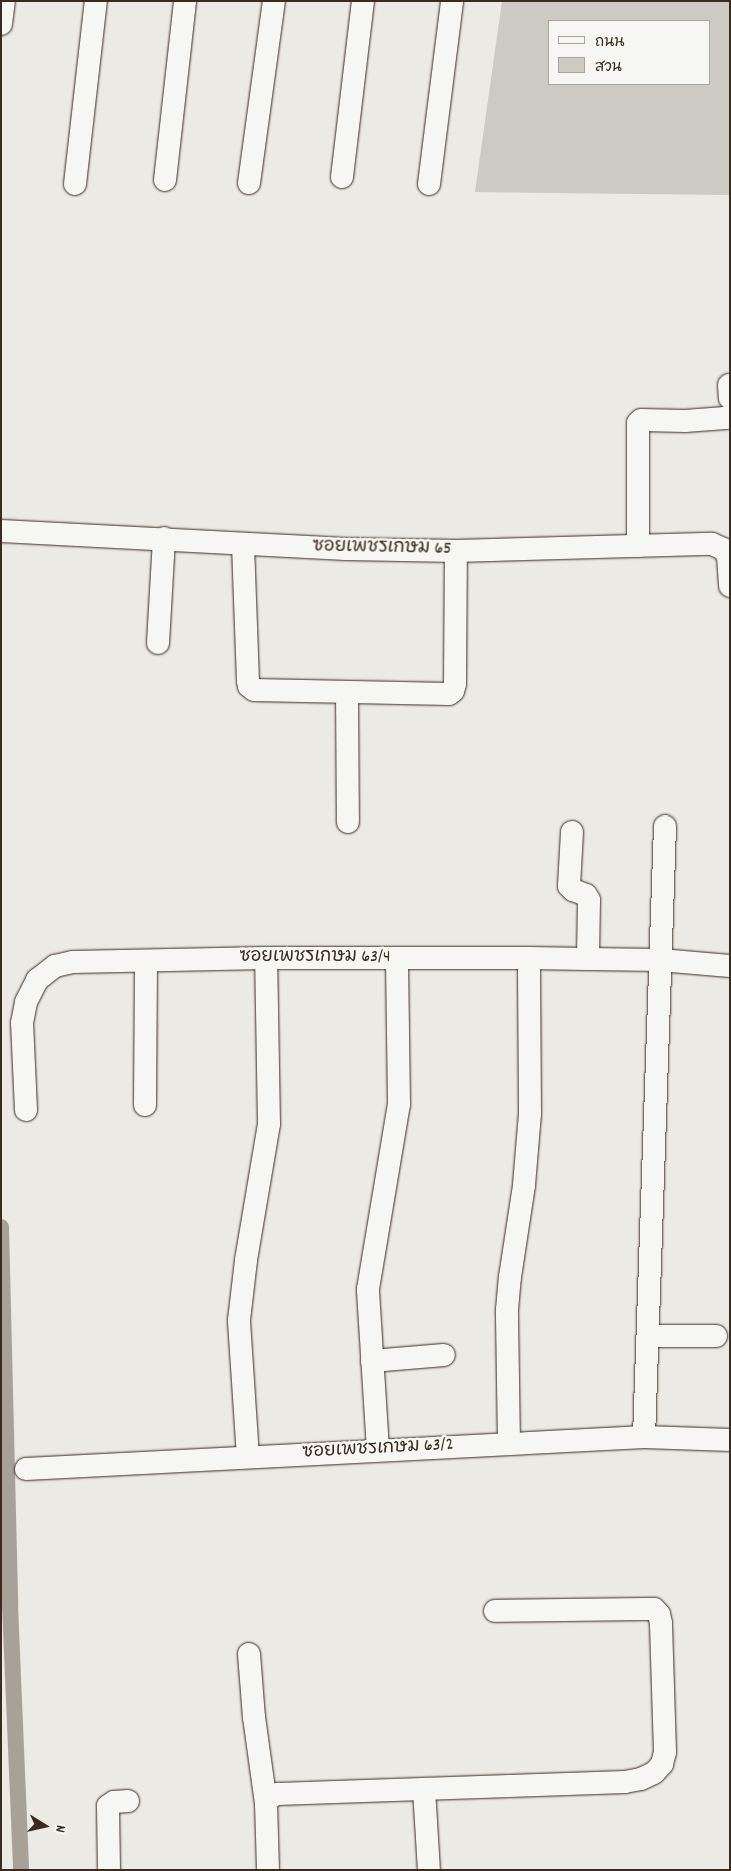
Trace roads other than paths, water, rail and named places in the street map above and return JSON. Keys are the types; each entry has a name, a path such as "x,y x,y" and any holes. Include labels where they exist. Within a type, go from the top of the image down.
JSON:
{"street":[{"path":"1,24 4,1"},
{"path":"75,184 96,1"},
{"path":"165,180 185,1"},
{"path":"249,183 274,1"},
{"path":"342,177 363,1"},
{"path":"429,184 452,1"},
{"path":"638,546 638,423 641,420 685,421 730,416"},
{"name":"ซอยเพชรเกษม 65","path":"1,531 164,538 243,545 456,551 638,546 718,546 728,556 730,586"},
{"path":"158,643 164,538"},
{"path":"243,545 249,686 254,690 449,694 453,691 455,684 456,551"},
{"path":"347,692 348,822"},
{"path":"644,1437 665,826"},
{"path":"572,832 570,886 573,890 586,894 589,900 588,959"},
{"path":"248,1457 239,1320 245,1269 269,1124 266,958"},
{"name":"ซอยเพชรเกษม 63/4","path":"26,1110 22,1023 26,1002 37,980 55,966 74,962 266,958 528,958 660,960 730,966"},
{"path":"378,1450 368,1289 399,1104 397,958"},
{"path":"510,1444 508,1293 524,1186 530,1113 528,958"},
{"path":"145,1105 146,961"},
{"path":"648,1336 716,1336"},
{"path":"372,1361 444,1355"},
{"name":"ซอยเพชรเกษม 63/2","path":"26,1469 644,1437 730,1440"},
{"path":"266,1804 270,1797 278,1794 625,1782 641,1779 654,1773 662,1764 665,1752 660,1614 654,1609 494,1611"},
{"path":"249,1654 254,1717 266,1804 268,1870"},
{"path":"424,1789 429,1870"},
{"path":"109,1870 108,1806 114,1802 128,1801"}],"waterway":[{"path":"1,1227 10,1605 21,1870"}]}
